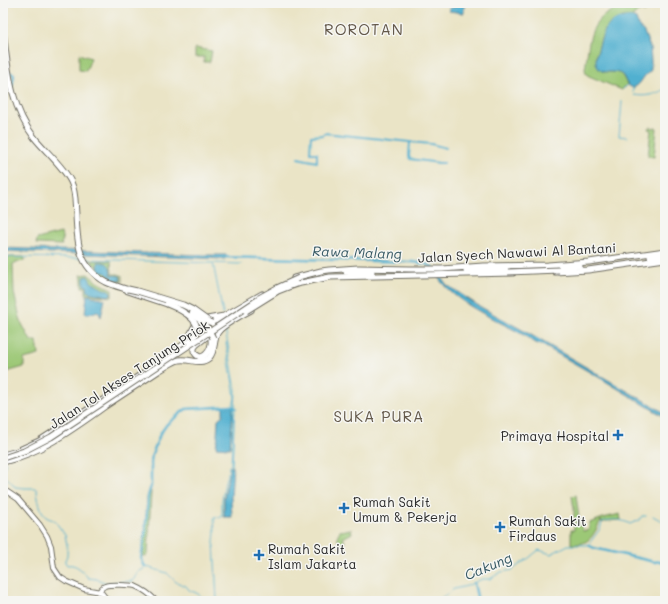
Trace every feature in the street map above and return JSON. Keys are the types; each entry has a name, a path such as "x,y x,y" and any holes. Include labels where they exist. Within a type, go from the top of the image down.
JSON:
{"highway":[{"path":"3,32 10,82 13,97 18,109 30,132 66,173 73,186 78,245 84,260 92,271 107,282 182,308 191,313 200,320 212,337 213,344 211,351 202,359 177,358 136,383"},
{"path":"3,47 11,98 18,114 29,133 64,174 71,187 76,245 82,261 88,270 111,286 137,291 183,305 210,321 223,322 240,315 278,291 298,283 325,278 443,272"},
{"name":"Jalan Syech Nawawi Al Bantani","path":"338,270 370,268 421,272 443,272 483,266 590,262 665,251"},
{"path":"223,322 284,284 299,278 327,273 559,269 589,267 665,257"},
{"name":"Jalan Syech Nawawi Al Bantani","path":"443,272 463,275 584,270 665,257"},
{"path":"529,265 533,269 530,273"},
{"path":"260,298 273,288 292,279 321,271 374,270 386,272"},
{"name":"Jalan Syech Nawawi Al Bantani","path":"377,276 421,272"},
{"path":"167,304 186,308 205,321 214,323 223,321 246,305 295,282 327,275 404,274"},
{"path":"5,459 39,440 115,392 165,357 186,341 194,327 200,321 207,318 224,316 260,298 298,283"},
{"path":"127,290 176,310 189,318 191,324 186,341"},
{"path":"5,459 32,452 47,446 119,397 176,361 184,360 200,362 207,359 214,350 219,330 260,304 260,298"},
{"name":"Jalan Tol Akses Tanjung Priok","path":"5,459 39,446 136,383 260,298"},
{"name":"Jalan Tol Akses Tanjung Priok","path":"5,459 44,441 260,298"},
{"path":"164,362 192,339 196,334 197,329 196,322 191,317 167,304"},
{"path":"207,329 209,334 209,335 211,339 211,346 206,354 198,356 194,352 195,347 202,340 207,336 212,332 217,328"},
{"path":"120,388 122,393 125,394"},
{"path":"115,392 118,392 119,397"}],"main road":[{"path":"3,488 18,499 40,525 52,548 54,568 60,577 82,588 100,590 114,585 133,586 142,590 156,601"},
{"path":"100,590 108,601"}],"green space":[{"path":"635,5 647,9 645,12 640,11 633,15 633,17 623,17 613,22 605,30 596,57 602,71 617,72 622,75 627,84 622,90 589,76 586,74 585,69 592,32 599,20 615,9"},
{"path":"195,48 212,51 210,62 204,62 204,57 195,57"},
{"path":"79,54 91,58 86,71 79,70"},
{"path":"649,127 657,128 654,157 648,156 651,130 648,129"},
{"path":"61,233 63,241 61,242 62,245 36,244 37,239"},
{"path":"3,257 24,257 25,260 13,264 14,293 21,322 31,341 37,341 39,355 24,359 24,367 3,373"},
{"path":"90,260 111,261 112,274 122,275 122,282 105,277 96,270 97,265 91,265 93,261"},
{"path":"88,274 97,282 112,289 112,297 86,294 86,287 82,287 81,275"},
{"path":"149,491 151,491 148,555 143,557 147,498"},
{"path":"576,495 580,526 582,526 583,531 589,530 589,523 603,518 620,514 621,520 602,523 601,520 587,541 583,543 571,544 571,530 574,530 574,524 576,524 574,519 572,496"},
{"path":"351,529 352,533 343,538 345,542 340,544 337,538 340,531"}],"water":[{"path":"455,3 465,3 466,7 464,7 464,13 449,11 449,8 455,7"},
{"path":"626,17 636,19 638,25 644,32 650,47 651,70 634,87 631,87 623,76 616,72 605,72 600,70 596,63 598,50 605,29 613,21"},
{"path":"3,248 226,255 225,259 55,254 3,251"},
{"path":"98,262 107,263 111,275 120,276 121,280 113,280 106,273 99,271"},
{"path":"88,276 91,282 103,289 109,290 111,295 108,296 88,292 87,286 84,285 84,277"},
{"path":"438,277 441,277 447,285 479,306 665,413 665,417 542,345 475,309 454,294"},
{"path":"87,295 105,299 101,317 98,311 89,314 85,313"},
{"path":"223,407 233,408 230,448 216,447 218,438 218,419 223,415"},
{"path":"232,466 232,517 224,517 224,498 230,467"}],"waterway":[{"path":"3,73 11,73 14,75 12,86 9,89 3,90"},
{"path":"623,89 628,85"},
{"path":"633,87 633,92"},
{"path":"634,95 650,95 665,89"},
{"path":"622,101 619,136 627,137"},
{"path":"298,158 317,162 317,153 310,153 311,136 323,135 324,133 410,142 410,159 444,163"},
{"path":"410,142 431,144 446,148"},
{"path":"3,257 81,258"},
{"name":"Rawa Malang","path":"223,257 413,262 427,264 433,268"},
{"path":"86,259 241,264"},
{"path":"213,263 223,314"},
{"path":"225,328 236,390 232,466"},
{"path":"227,342 235,398 233,406"},
{"path":"145,567 141,558 145,535 148,496 151,486 151,461 160,434 167,424 186,409 232,406 236,408"},
{"name":"Cakung","path":"3,407 5,411 3,415"},
{"path":"217,601 214,518 222,517 222,500 225,482 229,466 231,464 234,408"},
{"name":"Cakung","path":"3,472 6,463"},
{"name":"Cakung","path":"3,473 15,487 35,488 37,490 42,512 47,518 55,521 65,535 67,545 65,562 67,565 76,566 82,570 88,578 97,579 106,583 132,581 138,572 147,567 167,573 176,582 186,586 190,591 197,593 206,601"},
{"name":"Cakung","path":"437,601 454,589 467,586 482,579 490,579 501,572 512,570 539,550 551,554 568,545 588,545 600,529 602,522 616,520 624,521 630,524 639,520 642,516 646,516"},
{"name":"Cakung","path":"653,516 665,521"},
{"path":"588,545 594,548 655,562 665,562"},
{"path":"474,583 478,601"}],"place":[{"name":"Primaya Hospital","path":"618,435"},
{"name":"Rumah Sakit Umum & Pekerja","path":"344,508"},
{"name":"Rumah Sakit Firdaus","path":"500,527"},
{"name":"Rumah Sakit Islam Jakarta","path":"259,555"}],"district":[{"name":"ROROTAN","path":"364,29"},
{"name":"SUKA PURA","path":"379,416"}]}
